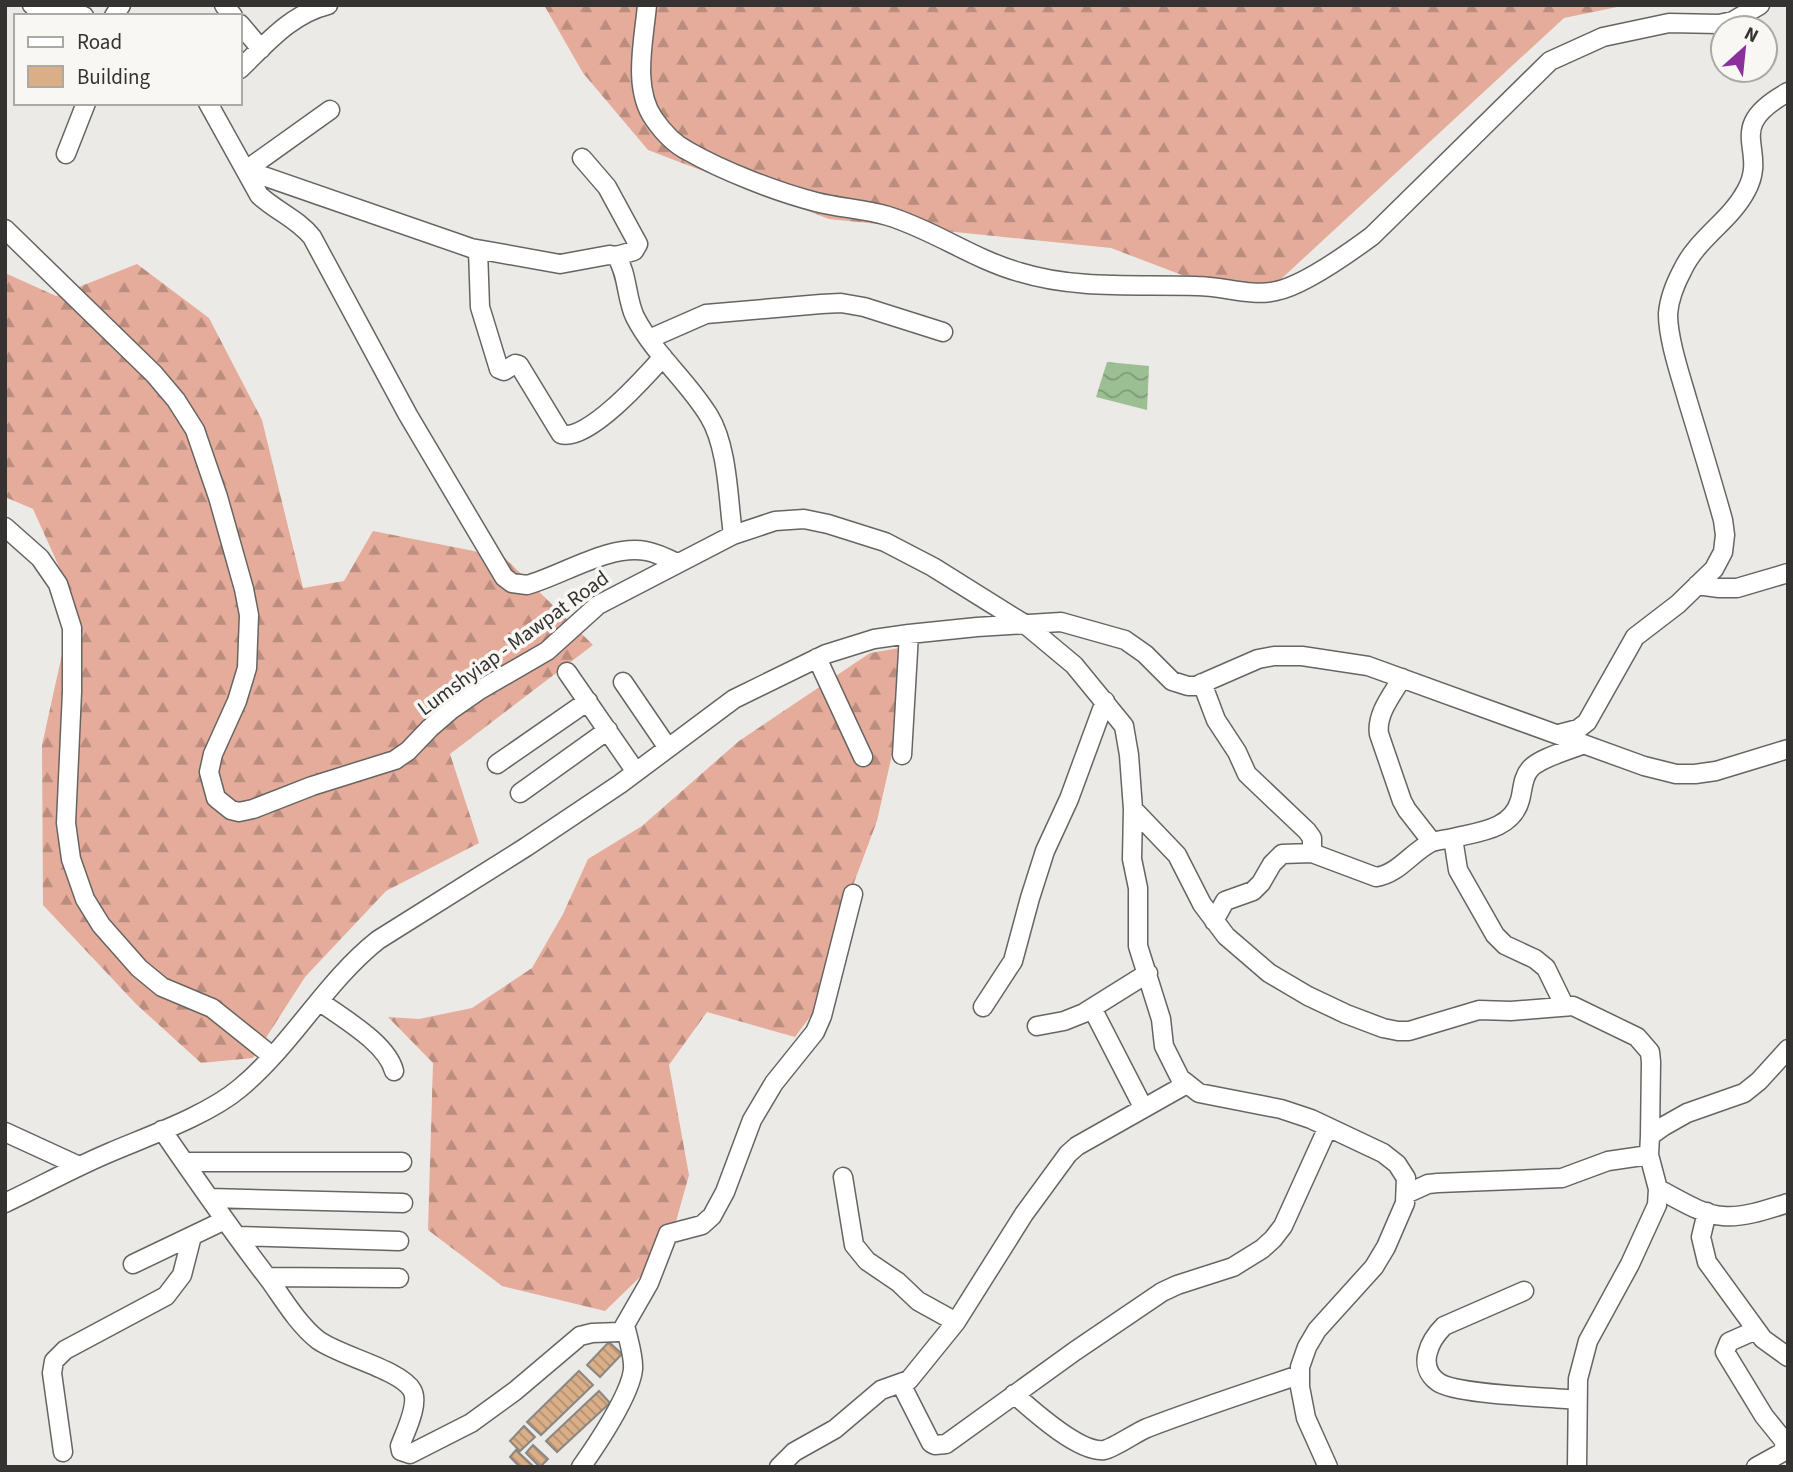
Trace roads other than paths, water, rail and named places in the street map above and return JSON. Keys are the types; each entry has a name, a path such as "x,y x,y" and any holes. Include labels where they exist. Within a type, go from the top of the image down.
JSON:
{"street":[{"path":"32,5 74,11"},
{"path":"242,67 293,14 328,5"},
{"path":"647,5 642,84 645,103 653,118 671,139 687,151 728,170 803,198 898,220 988,261 1040,278 1090,285 1220,286 1274,292 1290,286 1350,252 1372,236 1550,61 1603,37 1669,23 1720,24 1733,21 1760,5"},
{"path":"242,26 261,49"},
{"path":"1559,734 1578,729 1587,722 1635,637 1698,585 1714,569 1723,552 1725,535 1715,491 1676,364 1668,314 1673,289 1684,266 1699,243 1734,209 1747,189 1752,173 1752,123 1760,111 1788,92"},
{"path":"66,155 85,105"},
{"path":"209,105 259,195 269,205 305,228 312,237 408,415 504,577 512,583 527,585 603,557 632,550 645,551 677,563"},
{"path":"246,170 330,110"},
{"path":"246,170 478,250 560,264 609,255 616,257 634,251 638,244 607,187 582,158"},
{"name":"Lumshyiap - Mawpat Road","path":"5,229 154,374 176,400 195,430 218,497 249,615 247,668 237,701 213,754 209,772 216,798 231,810 239,812 253,809 332,779 395,760 452,709 547,651 598,605 733,535 755,526 790,519 828,524 863,534 885,542 933,567 1026,625 1074,665 1124,726 1133,809 1132,859 1138,887 1138,946 1161,1019 1164,1046 1185,1085"},
{"path":"478,250 480,307 499,369 519,365 561,434 573,434 615,407 663,357"},
{"path":"616,257 621,265 630,306 649,340 709,416 719,437 733,535"},
{"path":"649,340 713,312 841,303 864,307 943,332"},
{"path":"5,527 40,558 58,584 72,628 66,822 71,859 85,899 101,925 139,968 162,986 212,1008 272,1056"},
{"path":"1698,585 1719,589 1737,588 1788,573"},
{"path":"5,1203 79,1166 162,1130 238,1090 272,1056 358,956 378,940 526,848 636,772 734,699 817,658 874,639 977,626 1061,622 1115,636 1135,645 1172,681 1188,686 1202,683 1258,659 1274,656 1302,656 1361,664 1644,766 1676,774 1716,771 1788,749"},
{"path":"902,755 909,634"},
{"path":"817,658 863,757"},
{"path":"567,672 636,772"},
{"path":"1402,678 1381,716 1379,734 1402,800 1432,842"},
{"path":"622,682 668,748"},
{"path":"1202,683 1216,720 1237,752 1247,774 1307,831 1312,838 1312,853"},
{"path":"497,764 588,701"},
{"path":"983,1007 1013,961 1045,851 1069,799 1105,701"},
{"path":"520,793 608,730"},
{"path":"1214,921 1226,901 1253,891 1282,854 1312,853 1376,877 1386,876 1432,842 1500,826 1520,802 1523,783 1531,768 1584,744"},
{"path":"1133,809 1177,855 1202,904 1226,936 1284,983 1346,1014 1383,1028 1409,1031 1479,1010 1511,1011 1564,1005 1584,1010 1637,1037 1645,1044 1651,1062 1649,1156 1658,1189 1657,1205 1648,1228 1588,1341 1578,1379 1577,1467"},
{"path":"1452,838 1458,870 1495,935 1505,945 1535,959 1546,968 1564,1005"},
{"path":"162,1130 300,1322 317,1339 337,1351 384,1370 410,1387 414,1394 413,1408 401,1446 401,1451 410,1454 471,1423 515,1391 580,1336 619,1332 649,1283 668,1234 702,1225 712,1216 752,1120 774,1083 815,1032 822,1016 853,894"},
{"path":"1037,1026 1064,1021 1092,1008 1148,973"},
{"path":"319,1001 382,1049 392,1061 394,1071"},
{"path":"1092,1008 1143,1107"},
{"path":"1650,1136 1687,1113 1744,1093 1759,1081 1788,1049"},
{"path":"779,1467 794,1452 835,1429 881,1390 909,1380 956,1322 1024,1214 1068,1154 1143,1107 1185,1085 1199,1093 1281,1109 1328,1127 1391,1158 1406,1178 1406,1194 1378,1261 1317,1330 1307,1347 1299,1375 1306,1418 1328,1467"},
{"path":"901,1384 925,1435 935,1445 946,1444 1162,1292 1233,1267 1262,1249 1283,1226 1328,1127"},
{"path":"5,1132 79,1166"},
{"path":"1406,1194 1428,1184 1562,1178 1608,1161 1649,1156"},
{"path":"184,1162 402,1162"},
{"path":"843,1177 854,1245 860,1254 898,1282 918,1301 956,1322"},
{"path":"1658,1189 1721,1217 1788,1203"},
{"path":"210,1198 403,1203"},
{"path":"1707,1212 1701,1237 1707,1262 1763,1339 1788,1357"},
{"path":"133,1264 225,1220"},
{"path":"63,1452 52,1373 54,1361 65,1350 166,1296 182,1275 192,1236"},
{"path":"236,1236 399,1241"},
{"path":"267,1277 399,1278"},
{"path":"1524,1290 1444,1326 1434,1335 1426,1356 1432,1376 1438,1382 1460,1390 1577,1400"},
{"path":"581,1467 630,1380 633,1367 625,1325"},
{"path":"1756,1330 1735,1338 1725,1347 1725,1352 1752,1398 1785,1442 1783,1452 1756,1467"},
{"path":"1014,1394 1058,1431 1103,1450 1141,1430 1299,1375"}],"water":[{"path":"1107,362 1149,366 1147,410 1096,397"}]}
